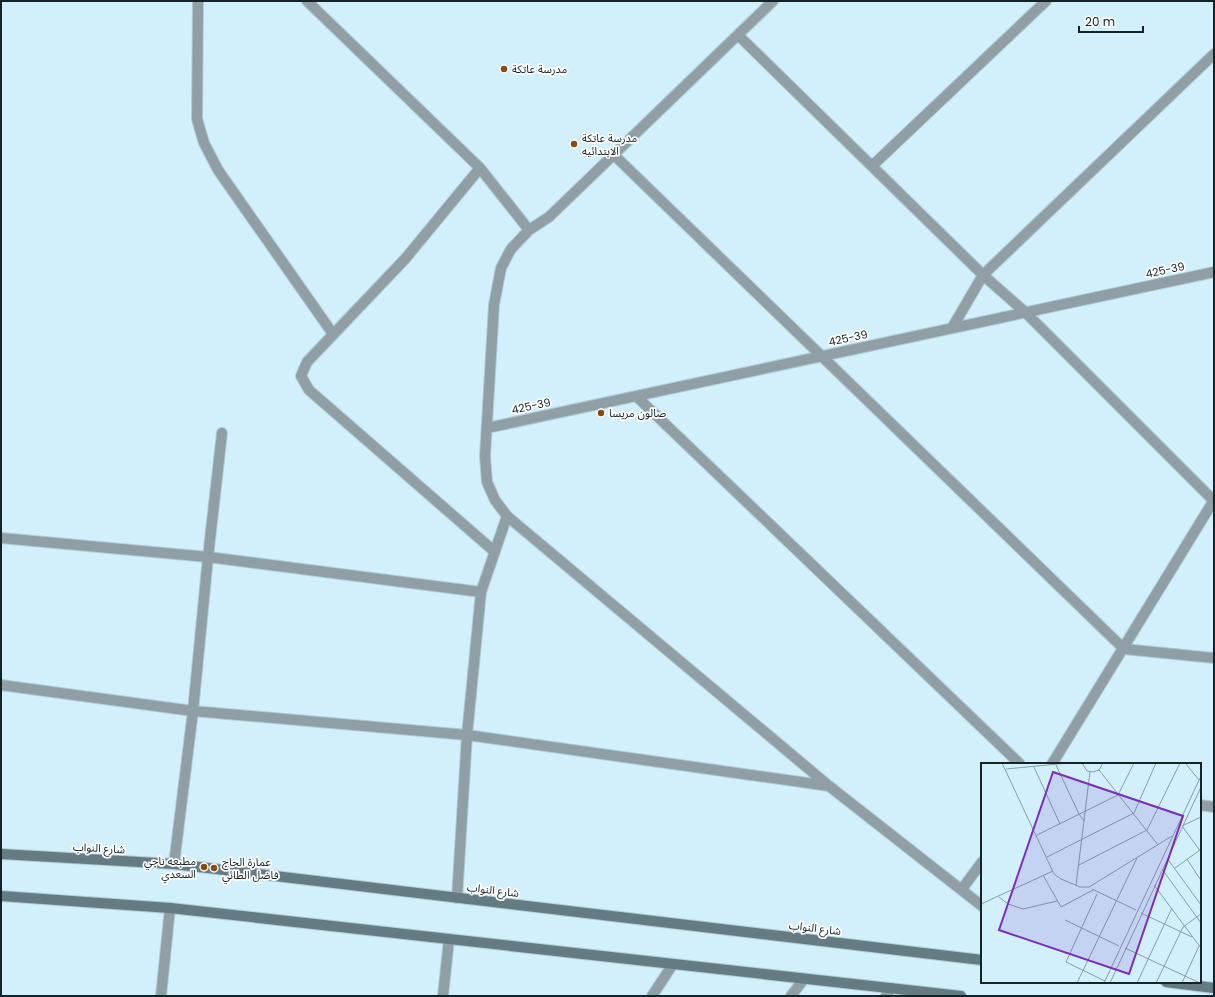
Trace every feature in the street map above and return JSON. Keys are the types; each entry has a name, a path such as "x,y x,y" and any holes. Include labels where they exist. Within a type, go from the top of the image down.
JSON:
{"street":[{"path":"198,1 197,119 204,143 218,170 333,334"},
{"path":"307,1 480,168 529,230"},
{"path":"773,1 549,218 529,230 510,249 501,268 494,305 485,456 487,482 496,500 507,516 829,786 981,905"},
{"path":"872,166 1046,1"},
{"path":"738,35 982,275 1024,312 1214,501 1053,763"},
{"path":"952,328 982,275 1214,54"},
{"path":"614,155 1124,648 1214,658"},
{"path":"480,168 405,259 307,362 301,376 309,390 495,552"},
{"name":"425-39","path":"487,428 1214,272"},
{"path":"636,396 1019,763"},
{"path":"174,864 193,711 222,433"},
{"path":"457,898 467,735 481,592 507,516"},
{"path":"1,538 208,557 481,592"},
{"path":"1,685 193,711 467,735 829,786"},
{"path":"1201,805 1214,807"},
{"name":"شارع النواب","path":"1,854 174,864 981,960"},
{"path":"962,889 981,863"},
{"path":"1,896 170,908 804,978 888,992 961,996"},
{"path":"161,996 170,908"},
{"path":"443,996 449,939"},
{"path":"652,996 673,964"},
{"path":"792,996 804,978"},
{"path":"1174,983 1214,988"}],"place":[{"name":"مدرسة عاتكة","path":"504,69"},
{"name":"مدرسة عاتكة الابتدائيه","path":"574,144"},
{"name":"صالون مريسا","path":"601,413"},
{"name":"مطبعه ناجي السعدي","path":"204,867"},
{"name":"عمارة الحاج فاضل الطائي","path":"214,868"}]}
